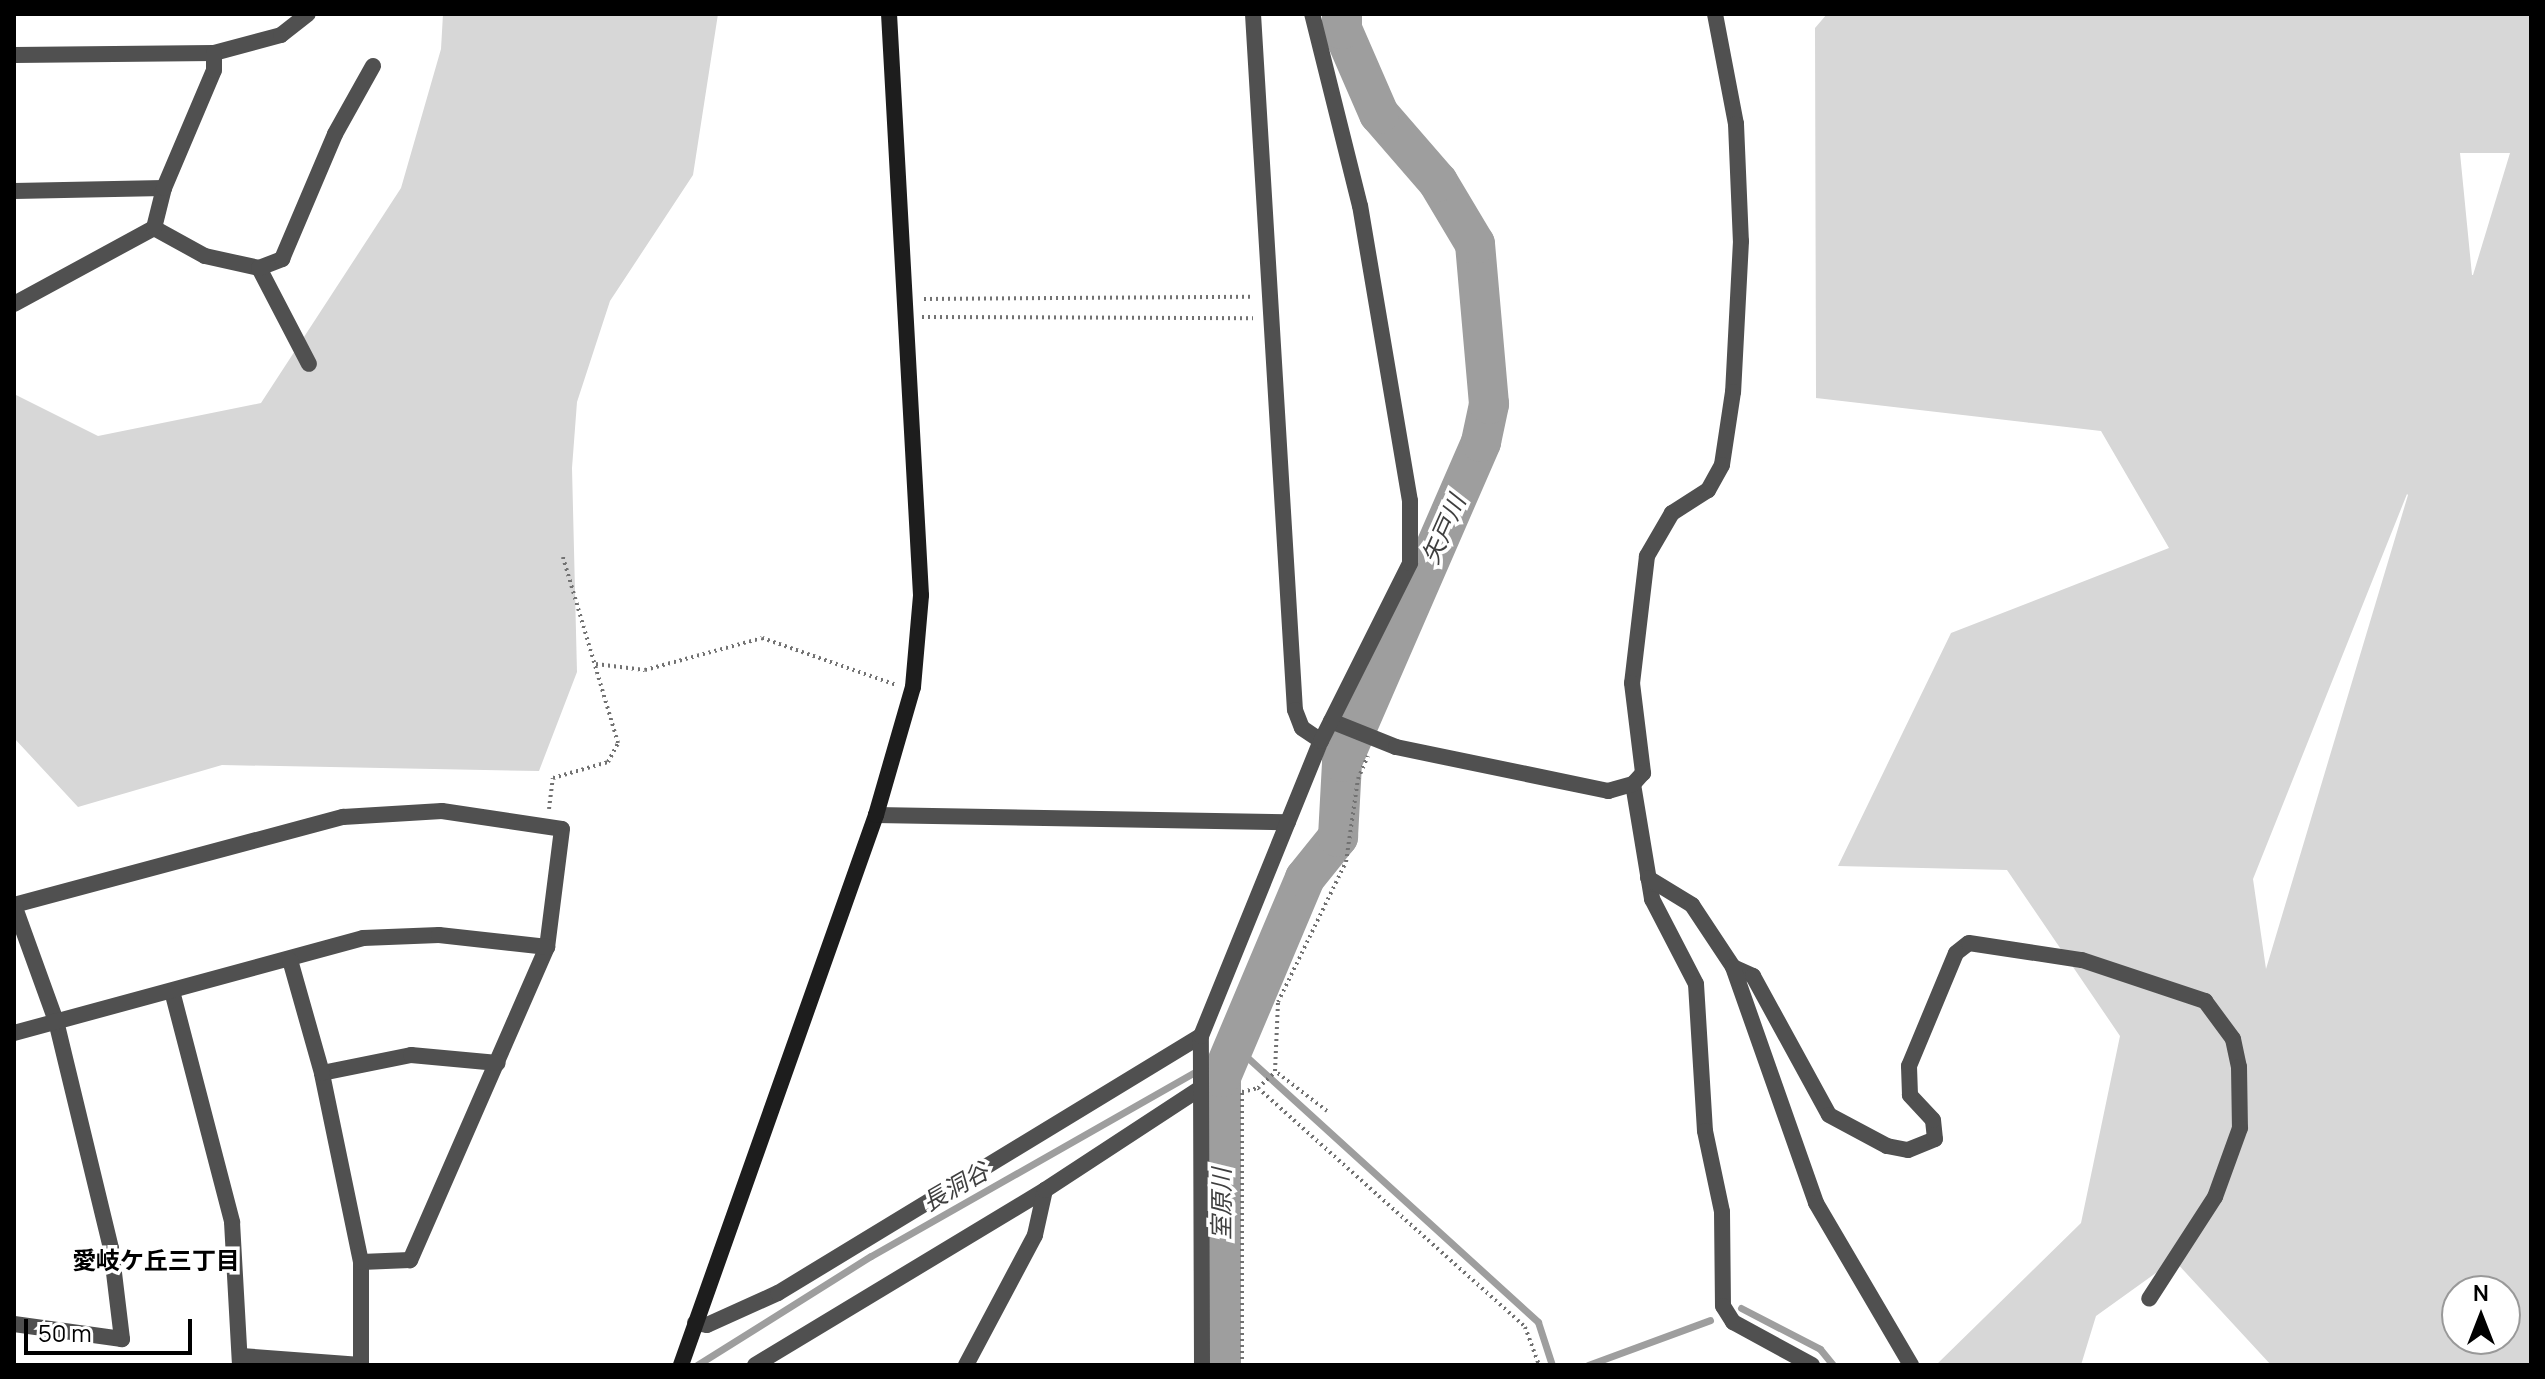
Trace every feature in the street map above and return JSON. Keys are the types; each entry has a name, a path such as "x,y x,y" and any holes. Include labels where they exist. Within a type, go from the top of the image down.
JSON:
{"street":[{"path":"14,55 214,53 281,35 308,14"},
{"path":"683,1358 876,815 913,687 921,595 889,14"},
{"path":"1253,14 1295,710 1302,728 1321,741"},
{"path":"1202,1365 1198,1090 1201,1044 1321,741 1410,563 1410,501 1360,206 1312,14"},
{"path":"1331,721 1372,738 1608,791 1633,784 1643,773 1632,683 1647,556 1672,513 1708,490 1715,478 1733,392 1741,241 1737,139 1715,14"},
{"path":"14,304 154,228 164,188 214,70 214,53"},
{"path":"154,228 205,256 259,268 282,259 335,134 373,66"},
{"path":"14,191 164,188"},
{"path":"259,268 309,364"},
{"path":"1633,784 1652,899 1696,984 1705,1131 1722,1212 1723,1306 1733,1322 1812,1365"},
{"path":"14,1324 122,1339 111,1248 56,1021 14,905 343,817 442,811 562,829 547,947 410,1260 361,1262"},
{"path":"876,815 1288,822"},
{"path":"1648,878 1692,905 1733,967 1816,1203 1911,1365"},
{"path":"14,1033 363,938 406,935 494,938 547,947"},
{"path":"1733,967 1753,976 1765,993 1829,1115 1887,1146 1908,1150 1927,1146 1937,1130 1910,1095 1909,1066 1956,953 1969,943 2082,960 2205,1001 2233,1039 2239,1067 2240,1128 2215,1197 2149,1299"},
{"path":"172,991 232,1222 240,1360 361,1365 361,1262 322,1073 290,960"},
{"path":"695,1323 707,1325 778,1293 1201,1044"},
{"path":"322,1073 411,1055 498,1063"},
{"path":"755,1365 1045,1190 1198,1090"},
{"path":"966,1365 1035,1235 1045,1190"}],"path":[{"path":"906,299 1269,297"},
{"path":"907,317 1272,318"},
{"path":"546,825 553,778 608,762 618,743 563,557"},
{"path":"596,664 645,670 762,638 913,687"},
{"path":"1242,1365 1242,1092 1258,1088 1275,1071 1278,1002 1346,862 1358,779 1372,738"},
{"path":"1275,1071 1327,1111"},
{"path":"1258,1088 1525,1327 1539,1365"}],"shaded area":[{"path":"443,14 718,14 693,175 610,301 577,402 572,468 577,672 539,771 222,765 78,807 14,738 14,394 98,436 261,403 401,188 441,49"},
{"path":"1827,14 2531,14 2531,1365 2271,1365 2174,1260 2096,1316 2081,1365 1936,1365 2081,1223 2120,1036 2007,870 1838,866 1951,633 2169,548 2101,431 1816,398 1815,28","holes":["2460,153 2510,153 2473,275 2472,275","2408,495 2266,969 2253,879"]}],"waterway":[{"name":"矢戸川","path":"1221,1365 1221,1077 1305,878 1338,837 1342,762 1481,442 1489,404 1475,244 1438,182 1379,114 1342,29 1342,14"},
{"name":"長洞谷","path":"697,1365 871,1256 1237,1048 1538,1322 1552,1365"},
{"path":"1741,1308 1820,1349 1833,1365"},
{"path":"1588,1365 1710,1320"}],"district":[{"name":"愛岐ケ丘三丁目","path":"156,1260"}],"water label":[{"name":"室原川","path":"1221,1204"}]}
